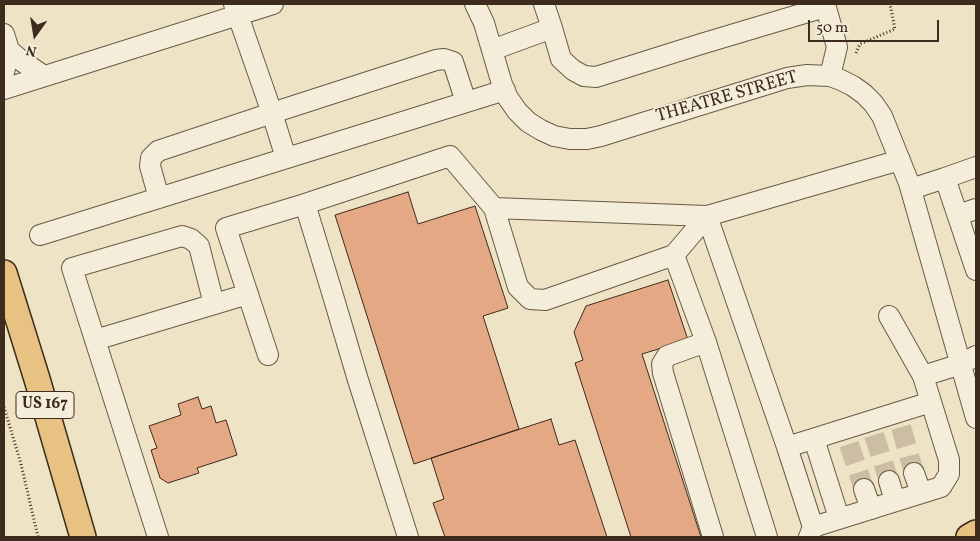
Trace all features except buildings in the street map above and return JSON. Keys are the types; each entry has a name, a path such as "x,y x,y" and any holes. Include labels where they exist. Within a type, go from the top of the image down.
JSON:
{"main road":[{"name":"US 167","path":"4,273 83,537"},
{"path":"969,537 976,533"}],"street":[{"path":"4,89 236,9 273,4"},
{"name":"THEATRE STREET","path":"475,4 484,23 508,98 528,122 554,136 570,139 586,139 601,136 787,78 808,74 836,79 853,86 864,94 882,116 900,160 968,360 976,418"},
{"path":"544,4 561,59 584,76 596,77 825,5 837,47 836,79"},
{"path":"236,9 286,158"},
{"path":"492,50 552,28"},
{"path":"6,42 23,62 44,76"},
{"path":"4,72 6,65 6,42"},
{"path":"159,198 150,166 151,158 158,151 436,60 444,59 453,62 466,102"},
{"path":"40,235 505,90"},
{"path":"268,355 226,228 450,156 494,208 518,287 530,299 545,300 674,255 707,216"},
{"path":"494,208 707,216 900,160"},
{"path":"910,189 976,167"},
{"path":"945,178 967,212 976,270"},
{"path":"305,204 408,537"},
{"path":"707,216 787,447 811,532 839,518 940,486 949,474 950,460 923,376 889,316"},
{"path":"158,537 72,268 182,236 200,246 214,304"},
{"path":"674,255 706,342 767,537"},
{"path":"95,340 248,294"},
{"path":"706,342 666,356 662,364 663,373 713,537"},
{"path":"923,376 968,360"},
{"path":"787,447 814,439 847,436 899,420 931,402"},
{"path":"814,439 839,518"},
{"path":"914,473 921,493"},
{"path":"889,481 895,501"},
{"path":"864,489 871,509"}],"path":[{"path":"836,79 860,44 896,28 890,4"},
{"path":"4,407 21,464 38,537"}],"tunnel":[{"path":"901,427 914,473"},
{"path":"874,435 889,481"},
{"path":"849,444 864,489"}]}
